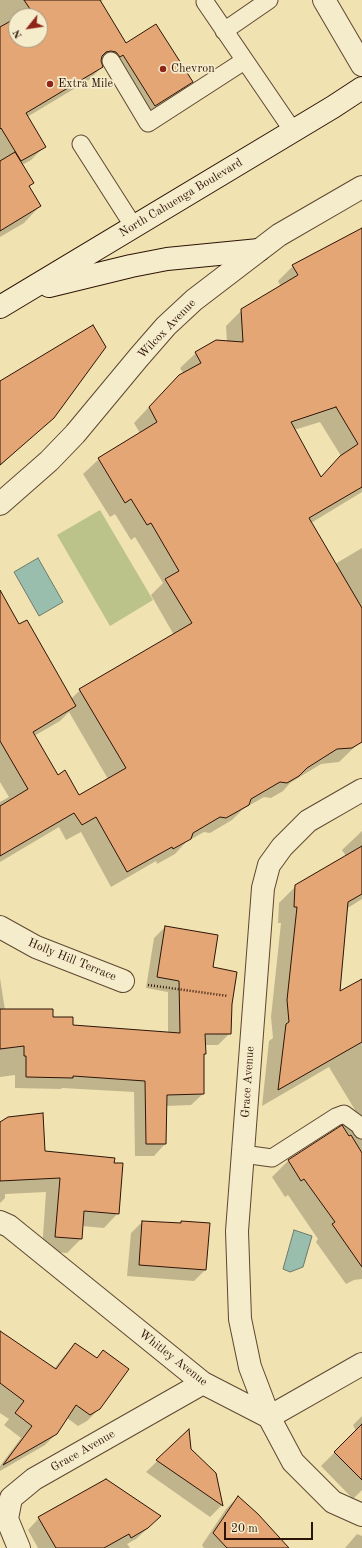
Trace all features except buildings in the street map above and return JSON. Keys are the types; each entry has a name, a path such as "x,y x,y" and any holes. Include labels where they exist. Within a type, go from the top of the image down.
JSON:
{"street":[{"path":"324,0 362,65"},
{"name":"North Cahuenga Boulevard","path":"0,307 362,88"},
{"name":"Wilcox Avenue","path":"0,504 49,461 75,434 166,326 194,300 259,250 301,221 362,186"},
{"path":"26,292 82,277 167,259 259,250"},
{"name":"Grace Avenue","path":"362,790 308,822 282,847 269,865 263,888 237,1231 240,1319 250,1367 269,1417 293,1462 333,1502 362,1515"},
{"name":"Holly Hill Terrace","path":"0,928 36,947 123,981"},
{"name":"Whitley Avenue","path":"0,1222 9,1226 202,1383 269,1417"},
{"path":"269,1417 362,1364"},
{"name":"Grace Avenue","path":"18,1548 3,1518 11,1498 34,1479 202,1383"}],"lane":[{"path":"224,31 269,0"},
{"path":"205,2 293,131"},
{"path":"110,60 148,123 244,61"},
{"path":"81,144 134,227"},
{"path":"243,1154 272,1158 336,1117 344,1114 359,1125 362,1130"}],"path":[{"path":"158,987 234,997"}],"green space":[{"path":"100,510 153,600 110,626 57,535"}],"shaded area":[{"path":"38,558 63,602 39,616 14,572"},
{"path":"294,1230 312,1236 303,1267 290,1272 283,1269"}],"place":[{"name":"Chevron","path":"163,69"},
{"name":"Extra Mile","path":"50,84"}]}
